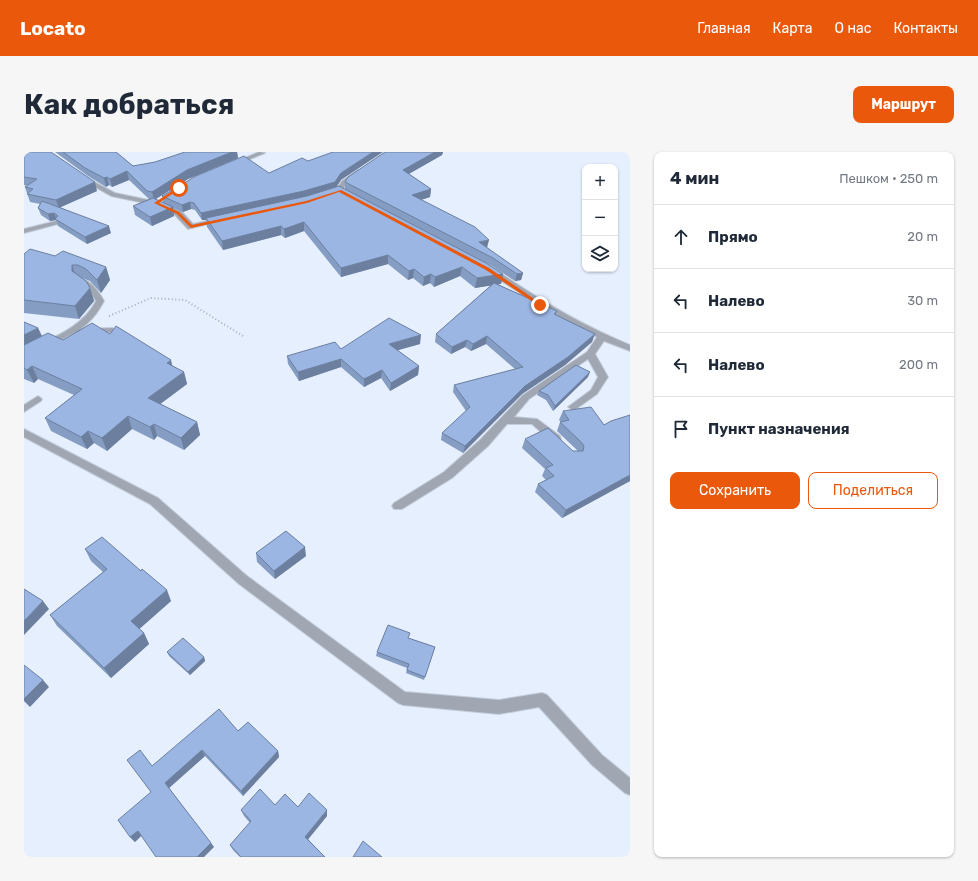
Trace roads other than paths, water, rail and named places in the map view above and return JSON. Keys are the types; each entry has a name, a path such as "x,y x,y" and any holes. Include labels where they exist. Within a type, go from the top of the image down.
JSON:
{"street":[{"path":"320,198 342,192 344,182 362,169"},
{"path":"78,174 113,195 159,201 178,213 191,226 228,218"},
{"path":"481,265 540,305 602,337 630,348"},
{"path":"24,356 54,340 76,331 94,314 100,301 94,291 80,281"},
{"path":"398,506 448,475 484,443 526,398 590,354 602,337"},
{"path":"573,407 594,392 603,377 590,354"},
{"path":"505,420 534,421 565,445"},
{"path":"24,433 154,501 243,580 402,698 499,707 542,700 597,760 630,788"}],"lane":[{"path":"228,166 262,153"},
{"path":"24,231 56,223"},
{"path":"76,331 112,330"},
{"path":"42,335 54,340"},
{"path":"24,410 38,399"}]}
